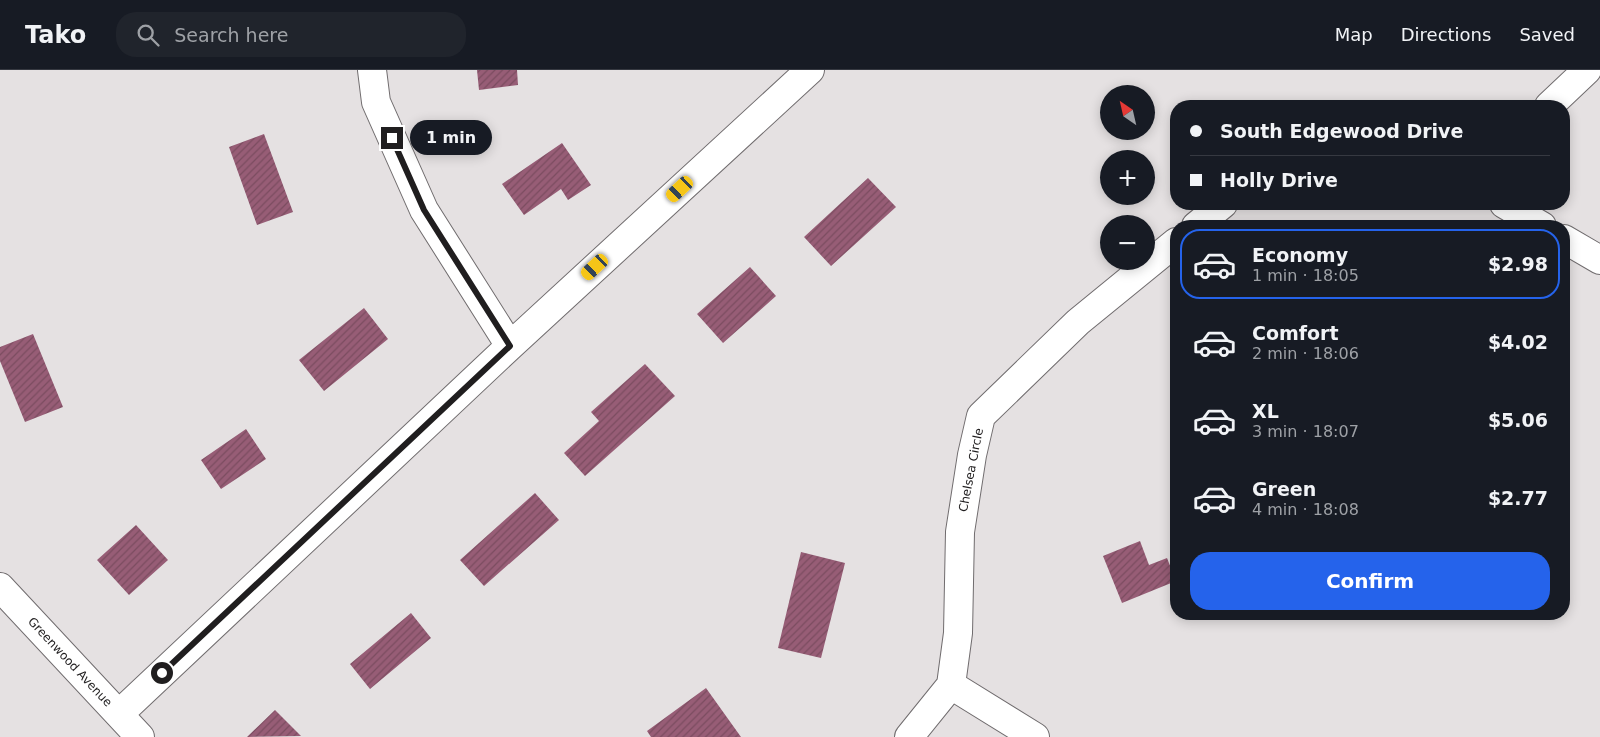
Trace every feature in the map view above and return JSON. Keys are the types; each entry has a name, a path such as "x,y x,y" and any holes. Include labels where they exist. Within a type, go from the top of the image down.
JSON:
{"street":[{"path":"372,70 376,102 424,210 510,346"},
{"path":"119,714 510,346 810,70"},
{"path":"1555,100 1587,70"},
{"path":"1203,220 1216,210"},
{"path":"1514,210 1532,220"},
{"path":"1570,242 1600,260"},
{"name":"Chelsea Circle","path":"951,686 958,633 960,532 972,455 982,416 1078,322 1170,247"},
{"name":"Greenwood Avenue","path":"0,588 140,737"},
{"path":"909,737 951,686 1035,737"}],"building":[{"path":"477,70 517,70 518,85 479,90"},
{"path":"264,134 293,212 257,225 229,147"},
{"path":"562,143 591,185 568,200 561,189 524,215 502,184"},
{"path":"868,178 896,207 831,266 804,237"},
{"path":"750,267 776,296 723,343 697,314"},
{"path":"364,308 388,339 324,391 299,360"},
{"path":"33,334 63,407 25,422 0,361 0,347"},
{"path":"645,364 675,396 585,476 564,453 599,421 591,412"},
{"path":"246,429 266,459 221,489 201,460"},
{"path":"535,493 559,520 484,586 460,560"},
{"path":"136,525 168,560 129,595 97,560"},
{"path":"1140,541 1149,565 1167,558 1170,566 1170,583 1122,603 1103,556"},
{"path":"801,552 845,563 821,658 778,648"},
{"path":"411,613 431,638 370,689 350,664"},
{"path":"706,688 741,737 651,737 647,731"},
{"path":"275,710 301,736 247,737"}],"route":[{"path":"162,673 510,346 424,210 392,138"}]}
